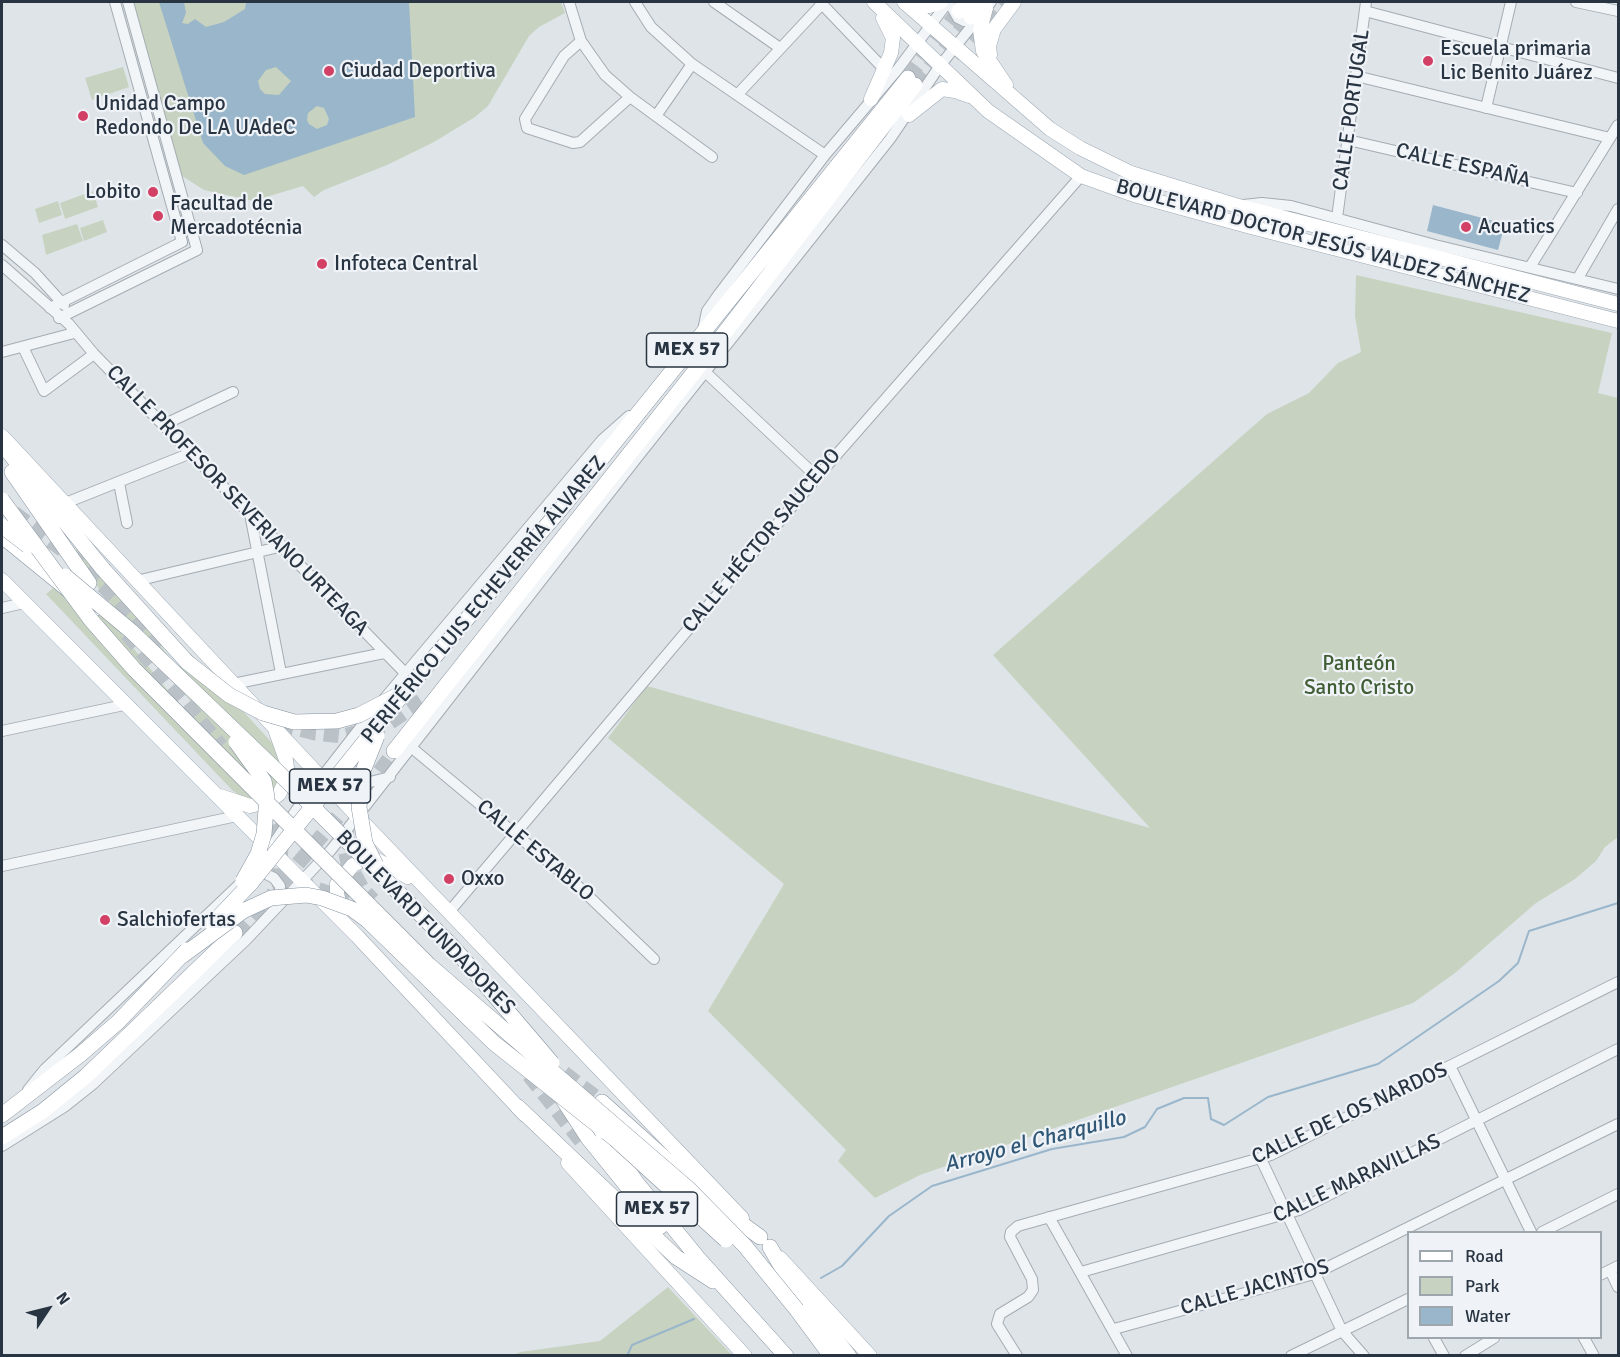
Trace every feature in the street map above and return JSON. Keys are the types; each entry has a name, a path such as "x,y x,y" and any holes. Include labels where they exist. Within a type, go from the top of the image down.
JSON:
{"highway":[{"path":"962,9 987,4"},
{"name":"PERIFÉRICO LUIS ECHEVERRÍA ÁLVAREZ","path":"394,751 501,613 702,369 904,111 913,83"},
{"name":"PERIFÉRICO LUIS ECHEVERRÍA ÁLVAREZ","path":"2,1115 81,1054 182,956 251,883 384,719 407,682 565,504 703,330 913,83"},
{"path":"2,444 103,569 187,662 229,695 263,713 294,722 337,721 359,715 407,682"},
{"path":"2,459 89,583"},
{"name":"BOULEVARD FUNDADORES","path":"2,500 49,566 110,642 304,841 462,996 585,1097 690,1190 745,1246 806,1302 831,1356"},
{"name":"BOULEVARD FUNDADORES","path":"2,526 131,631 224,718 487,984 548,1056 648,1197 718,1283 786,1356"},
{"path":"2,537 142,649 233,739 264,781 267,819 258,854 247,875 205,923 196,940"},
{"path":"421,701 470,639 501,613"},
{"path":"384,719 363,771 359,807 365,843 372,859 399,896 476,981 544,1071 595,1147 639,1203 695,1266"},
{"path":"182,956 243,911 271,898 306,895 352,909 367,920 494,1043 615,1138 806,1302"},
{"path":"2,1137 43,1111 86,1076 235,933"},
{"path":"602,1102 723,1210 765,1242 789,1272 806,1302 849,1356"},
{"path":"518,1107 676,1257 695,1272 718,1283"},
{"path":"585,1146 636,1210 682,1257 718,1283"}],"main road":[{"name":"BOULEVARD DOCTOR JESÚS VALDEZ SÁNCHEZ","path":"872,2 975,99 1017,132 1081,176 1134,195 1251,227 1617,316"},
{"path":"871,99 884,69 893,38 891,30 872,2"},
{"path":"905,3 929,6 941,2"},
{"path":"998,74 989,46 994,29 1014,2"},
{"name":"BOULEVARD DOCTOR JESÚS VALDEZ SÁNCHEZ","path":"905,3 1050,129 1080,148 1131,173 1235,205 1618,304"},
{"path":"987,4 980,30 982,51 1023,107"},
{"path":"904,111 942,89 955,90 975,99"},
{"path":"2,436 63,504 233,684 270,720 425,888 765,1242"},
{"path":"2,580 124,705 357,936 518,1107 742,1353"},
{"path":"215,794 250,806 270,801 279,794 288,776 281,743 270,720"},
{"path":"357,936 341,909 337,894 337,884 353,865 364,860 377,860 425,888"},
{"path":"806,1302 870,1356"}],"street":[{"path":"50,308 61,300 182,242 115,2"},
{"path":"64,315 197,250 128,2"},
{"path":"569,2 581,40 598,67 630,97 712,157"},
{"path":"634,2 651,27 692,64 825,155"},
{"path":"714,2 780,48"},
{"path":"1486,108 1511,2"},
{"path":"1576,2 1618,11"},
{"path":"737,95 821,3 884,69"},
{"path":"1365,6 1499,47 1618,78"},
{"name":"CALLE PORTUGAL","path":"1337,218 1365,6"},
{"path":"913,83 916,44 930,25 962,9"},
{"path":"703,330 707,310 825,155 871,99 913,83 939,67 955,48 962,9"},
{"path":"581,40 564,56 541,92 525,119 527,128 573,143 580,142 630,97"},
{"path":"656,116 692,64"},
{"path":"1356,76 1610,138"},
{"path":"1530,267 1618,125"},
{"name":"CALLE ESPAÑA","path":"1348,140 1577,193"},
{"name":"CALLE HÉCTOR SAUCEDO","path":"449,912 817,477 1081,176"},
{"name":"BOULEVARD DOCTOR JESÚS VALDEZ SÁNCHEZ","path":"1235,205 1262,202 1280,204 1618,290"},
{"path":"1578,278 1618,209"},
{"path":"2,244 61,300 64,315 72,329 23,347 2,352"},
{"path":"2,265 50,308 64,315"},
{"name":"CALLE PROFESOR SEVERIANO URTEAGA","path":"72,329 283,546 384,653 407,682"},
{"path":"23,347 44,391 94,354"},
{"path":"2,1146 64,1107 93,1084 280,907 332,850 357,816 391,777 702,369 817,477"},
{"path":"163,425 232,392"},
{"path":"21,1102 45,1069 248,876 270,850 292,815 348,742 407,682 602,440 650,399"},
{"path":"63,504 191,453"},
{"path":"119,483 127,523"},
{"path":"250,514 281,673"},
{"path":"136,581 283,546"},
{"path":"2,608 24,603"},
{"path":"233,684 384,653"},
{"path":"2,731 124,705"},
{"path":"348,742 348,767 354,775 370,782 391,777"},
{"name":"CALLE ESTABLO","path":"412,748 579,886 654,959"},
{"path":"2,866 237,816"},
{"path":"248,876 262,872 274,878 280,886 280,907"},
{"name":"CALLE DE LOS NARDOS","path":"1017,1356 999,1330 997,1318 1005,1309 1032,1294 1034,1285 1012,1242 1011,1232 1014,1229 1049,1217 1261,1159 1618,982"},
{"name":"CALLE MARAVILLAS","path":"1081,1272 1286,1216 1477,1122 1618,1049"},
{"path":"1450,1066 1530,1231"},
{"name":"CALLE JACINTOS","path":"1114,1329 1314,1274 1618,1124"},
{"path":"1261,1159 1342,1331 1364,1356"},
{"path":"1546,1231 1618,1194"},
{"path":"1049,1217 1114,1329 1127,1356"},
{"path":"1610,1270 1618,1287"},
{"path":"1291,1356 1407,1299"},
{"path":"1435,1339 1444,1356"},
{"path":"1465,1356 1492,1339"},
{"path":"1585,1339 1594,1356"}],"green space":[{"name":"Ciudad Deportiva","path":"131,2 561,2 565,13 539,27 529,36 488,106 475,117 434,142 387,165 324,190 314,197 303,186 253,201 204,190 179,174"},
{"path":"123,67 129,87 92,100 85,78"},
{"path":"93,191 98,207 65,219 60,203"},
{"path":"58,201 62,215 39,223 35,209"},
{"path":"103,220 107,232 84,241 80,228"},
{"path":"77,224 83,241 46,255 42,235"},
{"name":"Panteón Santo Cristo","path":"1356,275 1612,333 1598,393 1618,398 1618,837 1605,847 1596,861 1575,879 1536,903 1455,973 1413,1003 920,1175 875,1198 838,1161 846,1150 708,1011 784,884 608,738 647,686 1150,828 993,655 1267,414 1309,393 1338,363 1361,352 1355,316"},
{"path":"77,549 116,590 179,669 190,653 274,745 281,763 278,784 271,792 254,799 245,799 233,791 46,594 72,573 188,715 197,709 100,590 73,553"},
{"path":"668,1287 732,1355 513,1355 520,1352 600,1341"}],"water":[{"path":"159,2 184,2 186,13 182,23 188,24 195,19 206,27 224,22 245,9 246,2 409,2 415,117 244,175 225,166 203,143","holes":["276,67 291,81 279,95 265,94 260,89 258,81 266,70","317,106 324,108 329,119 327,125 317,129 307,120 308,113"]},
{"name":"Acuatics","path":"1433,205 1505,224 1498,250 1427,231"}],"waterway":[{"name":"Arroyo el Charquillo","path":"821,1278 842,1266 889,1216 932,1186 1052,1149 1124,1137 1145,1127 1157,1109 1184,1098 1208,1098 1211,1119 1224,1125 1268,1097 1378,1064 1499,981 1518,963 1529,931 1618,903"},
{"name":"Arroyo el Charquillo","path":"627,1356 632,1345 694,1319"}],"tunnel":[{"path":"953,55 1003,2"},
{"path":"908,78 959,11"},
{"path":"915,85 971,17"},
{"path":"14,513 84,566 165,649"},
{"path":"127,634 221,746"},
{"path":"279,724 315,733 344,736 386,725 421,701"},
{"path":"366,790 394,752"},
{"path":"283,881 355,797"},
{"path":"265,803 278,828 281,848 279,875 274,892"},
{"path":"347,830 345,849 348,863 363,890 373,900"},
{"path":"274,892 296,885 308,886 348,900"},
{"path":"235,933 265,901"},
{"path":"564,1073 602,1102"},
{"path":"529,1075 585,1146"}],"place":[{"name":"Escuela primaria Lic Benito Juárez","path":"1428,61"},
{"name":"Ciudad Deportiva","path":"329,71"},
{"name":"Unidad Campo Redondo De LA UAdeC","path":"83,116"},
{"name":"Lobito","path":"153,192"},
{"name":"Facultad de Mercadotécnia","path":"158,216"},
{"name":"Acuatics","path":"1466,227"},
{"name":"Infoteca Central","path":"322,264"},
{"name":"Oxxo","path":"449,879"},
{"name":"Salchiofertas","path":"105,920"}]}
